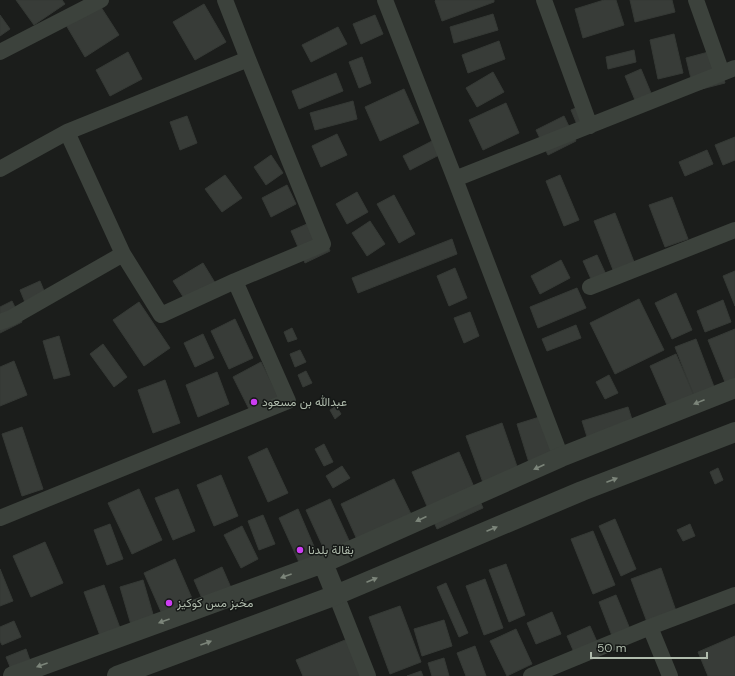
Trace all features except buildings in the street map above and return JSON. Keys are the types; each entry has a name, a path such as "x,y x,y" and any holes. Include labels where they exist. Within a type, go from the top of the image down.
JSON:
{"street":[{"path":"0,52 100,0"},
{"path":"67,132 123,254 161,315 235,281 323,244 225,0"},
{"path":"385,0 455,179 560,457"},
{"path":"544,0 590,126"},
{"path":"455,179 728,70 696,0"},
{"path":"0,167 67,132 248,58"},
{"path":"590,286 735,230"},
{"path":"0,322 11,318 123,254"},
{"path":"0,518 288,401 235,281"},
{"path":"13,676 323,563 560,457 735,388"},
{"path":"117,676 336,595 582,491 735,432"},
{"path":"323,563 368,676"},
{"path":"531,676 650,627 735,595"},
{"path":"650,627 670,676"}],"place":[{"name":"عبدالله بن مسعود","path":"254,402"},
{"name":"بقالة بلدنا","path":"300,550"},
{"name":"مخبز مس كوكيز","path":"169,603"}]}
